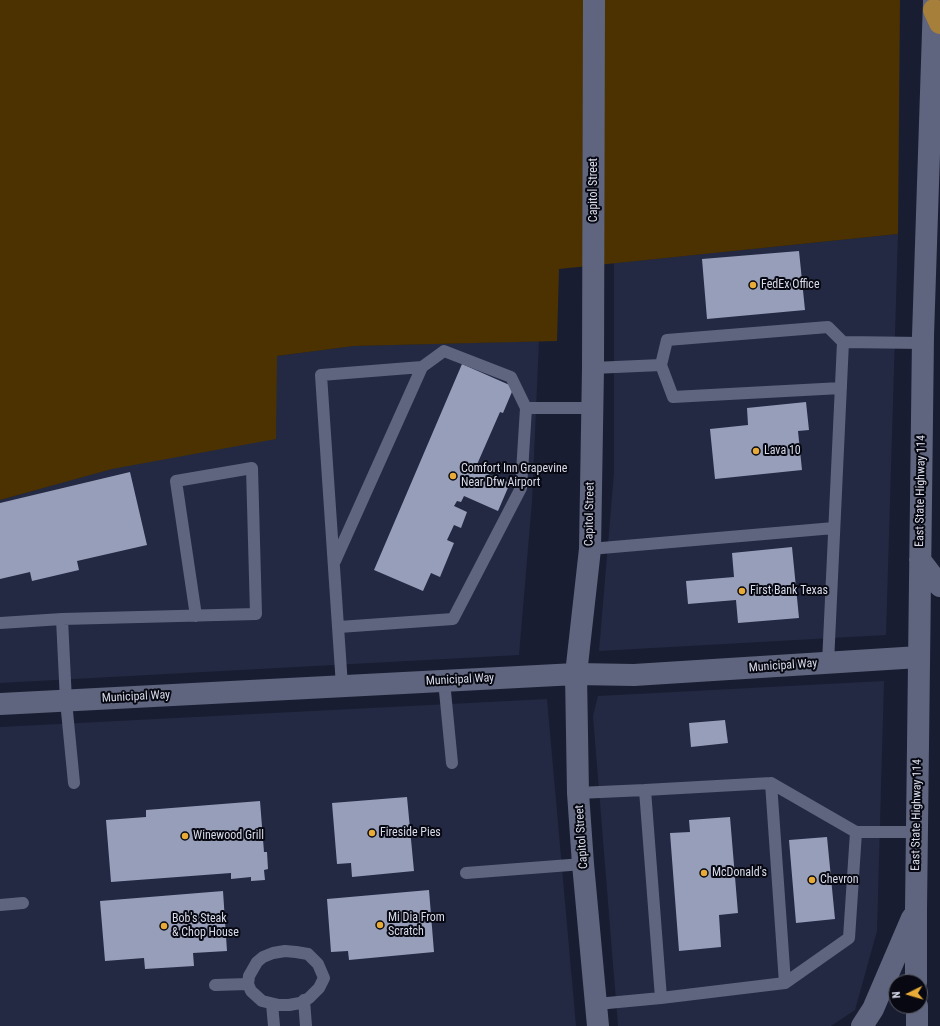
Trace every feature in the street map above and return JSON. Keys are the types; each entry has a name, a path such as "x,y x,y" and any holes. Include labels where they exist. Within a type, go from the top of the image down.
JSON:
{"street":[{"name":"Capitol Street","path":"594,0 593,368 590,549 576,674 578,792 598,1026"},
{"name":"East State Highway 114","path":"916,974 923,343 926,229 936,11"},
{"path":"920,560 940,586"},
{"name":"Municipal Way","path":"0,704 576,674 634,675 919,657"},
{"path":"862,1026 874,1009 916,909"},
{"path":"916,1014 917,1026"}],"lane":[{"path":"841,388 673,397 661,365 667,340 828,327 843,342 923,343"},
{"path":"828,663 843,342"},
{"path":"334,564 422,366 444,350 511,378 526,408 521,488 453,619 339,628"},
{"path":"593,368 661,365"},
{"path":"342,686 321,375 422,366"},
{"path":"526,408 592,408"},
{"path":"0,623 62,619 196,616 256,614 252,468 176,481 196,616"},
{"path":"590,549 834,528"},
{"path":"62,619 66,700 74,783"},
{"path":"444,681 452,763"},
{"path":"578,792 771,783 856,832 917,832"},
{"path":"771,783 785,983"},
{"path":"645,790 662,998"},
{"path":"597,1004 662,998 785,983 849,938 856,832"},
{"path":"466,873 583,864"},
{"path":"0,905 23,903"},
{"path":"285,951 308,954 318,964 324,978 319,988 309,998 304,1000 289,1005 272,1004 262,1001 252,991 248,984 252,969 263,957 273,953 285,951"},
{"path":"215,985 248,984"},
{"path":"304,1000 306,1026"},
{"path":"272,1004 274,1026"}],"shaded area":[{"path":"0,0 900,0 898,234 559,269 557,341 354,346 277,356 276,439 112,469 0,500"},
{"path":"898,234 886,635 599,651 614,473 614,263"},
{"path":"539,341 532,501 519,655 0,683 0,500 111,469 277,356 354,346"},
{"path":"884,681 877,931 855,1010 831,1026 618,1026 593,716 598,696"},
{"path":"547,699 576,1026 0,1026 0,727"}],"building":[{"name":"FedEx Office","path":"799,251 805,310 707,319 702,259"},
{"name":"Comfort Inn Grapevine Near Dfw Airport","path":"462,364 514,387 503,413 500,412 475,469 510,483 498,511 464,496 461,502 457,501 454,506 467,512 461,528 454,525 447,540 454,543 440,577 431,573 423,591 374,570"},
{"name":"Lava 10","path":"806,402 809,430 798,431 802,470 715,479 710,429 748,425 747,408"},
{"path":"130,472 147,545 77,561 79,570 32,581 30,572 0,579 0,503"},
{"name":"First Bank Texas","path":"792,547 799,618 738,623 736,600 688,604 686,581 734,577 732,553"},
{"path":"725,720 728,743 691,747 689,723"},
{"name":"Fireside Pies","path":"407,797 414,871 352,877 351,863 337,864 332,803"},
{"name":"Winewood Grill","path":"260,801 264,852 267,852 268,869 264,870 265,880 251,881 251,877 231,879 231,873 111,882 106,820 146,817 146,810"},
{"name":"McDonald's","path":"730,817 738,913 719,915 721,947 679,951 670,833 690,832 689,820"},
{"name":"Chevron","path":"827,837 835,919 796,923 789,840"},
{"name":"Mi Dia From Scratch","path":"429,890 434,952 349,960 348,951 331,952 327,899"},
{"name":"Bob's Steak & Chop House","path":"223,891 227,951 193,953 194,966 145,969 144,958 105,961 100,901"}],"place":[{"name":"FedEx Office","path":"753,285"},
{"name":"Lava 10","path":"756,451"},
{"name":"Comfort Inn Grapevine Near Dfw Airport","path":"453,476"},
{"name":"First Bank Texas","path":"742,591"},
{"name":"Fireside Pies","path":"372,833"},
{"name":"Winewood Grill","path":"185,836"},
{"name":"McDonald's","path":"704,873"},
{"name":"Chevron","path":"812,880"},
{"name":"Mi Dia From Scratch","path":"380,925"},
{"name":"Bob's Steak & Chop House","path":"164,926"}]}
